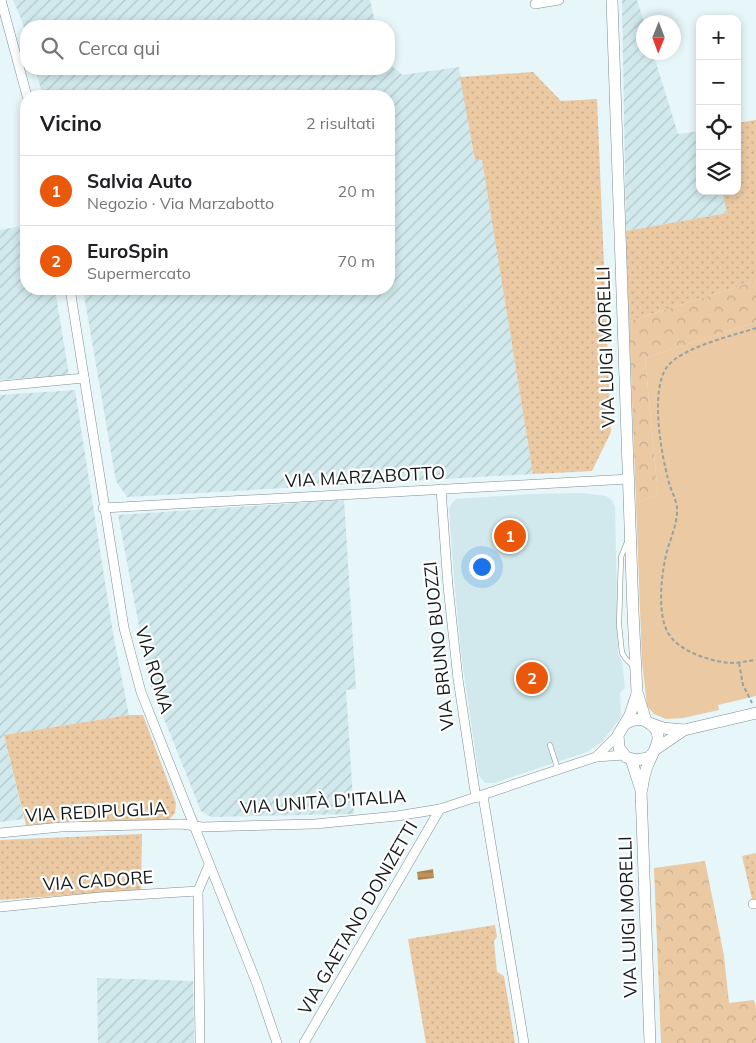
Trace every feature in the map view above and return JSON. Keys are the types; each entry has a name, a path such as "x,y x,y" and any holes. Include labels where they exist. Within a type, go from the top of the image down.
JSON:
{"street":[{"path":"1,0 20,67"},
{"path":"6,17 7,0"},
{"path":"535,4 560,0"},
{"name":"VIA LUIGI MORELLI","path":"612,2 637,692 648,722 657,732 658,744 644,776 641,790 650,1043"},
{"path":"22,75 26,90"},
{"name":"VIA ROMA","path":"71,295 124,628 135,675 193,826 257,984 277,1043"},
{"path":"0,386 84,378"},
{"name":"VIA MARZABOTTO","path":"104,508 629,479"},
{"name":"VIA BRUNO BUOZZI","path":"441,489 448,586 458,679 524,1043"},
{"name":"VIA LUIGI MORELLI","path":"637,692 625,724 618,735 619,748 628,757 641,790"},
{"path":"628,757 642,760 684,730 754,708"},
{"path":"625,724 638,719 668,729 684,730"},
{"name":"VIA UNITÀ D'ITALIA","path":"596,757 618,735"},
{"name":"VIA UNITÀ D'ITALIA","path":"193,826 341,822 397,816 440,809 596,757 628,757"},
{"name":"VIA GAETANO DONIZETTI","path":"304,1043 440,809"},
{"name":"VIA REDIPUGLIA","path":"0,834 61,827 181,824 193,826"},
{"path":"200,1043 198,892 209,864"},
{"name":"VIA CADORE","path":"0,906 100,897 198,892"}],"lane":[{"path":"550,745 558,770"}],"path":[{"path":"756,328 679,356 672,361 662,375 659,396 660,443 668,481 677,507 676,520 667,548 663,569 664,623 671,637 683,647 715,661 739,663 756,660"},
{"path":"739,663 743,685 754,708"}],"shaded area":[{"path":"13,0 370,0 375,20 22,20"},
{"path":"622,0 637,0 642,15 636,15 636,60 655,60 678,134 696,132 696,195 723,195 727,213 626,231"},
{"path":"459,67 475,160 482,159 533,474 127,497 116,481 84,295 395,295 395,90 41,90 37,75 395,75 395,69 402,75"},
{"path":"20,226 20,295 56,295 69,375 0,380 0,230"},
{"path":"75,390 113,633 129,715 4,735 24,819 0,822 0,395"},
{"path":"582,493 606,496 612,500 615,507 618,654 622,661 625,688 620,693 621,717 602,742 587,752 494,783 485,783 479,776 461,653 449,509 456,499"},
{"path":"344,500 356,689 346,690 354,814 211,817 201,811 150,684 118,515"},
{"path":"433,869 434,878 418,880 417,872"},
{"path":"97,978 193,981 194,1043 98,1043"}],"green space":[{"path":"533,72 561,101 597,99 611,432 592,471 533,474 482,160 475,160 460,77"},
{"path":"756,120 756,281 629,321 626,231 727,213 723,195 741,195 741,122"},
{"path":"756,281 756,322 645,358 658,494 636,503 629,321"},
{"path":"756,322 756,696 718,705 719,710 683,718 666,719 654,714 647,706 642,661 636,503 658,494 645,358"},
{"path":"129,715 143,715 176,803 175,813 169,820 26,825 4,735"},
{"path":"142,834 141,890 0,900 0,840"},
{"path":"756,853 756,899 752,899 742,856"},
{"path":"705,861 724,956 729,1003 754,1000 756,1007 756,1043 661,1043 654,868"},
{"path":"495,925 497,937 494,941 497,972 504,976 515,1043 426,1043 408,939"}],"place":[{"name":"Salvia Auto","path":"510,536"},
{"name":"EuroSpin","path":"532,678"}]}
